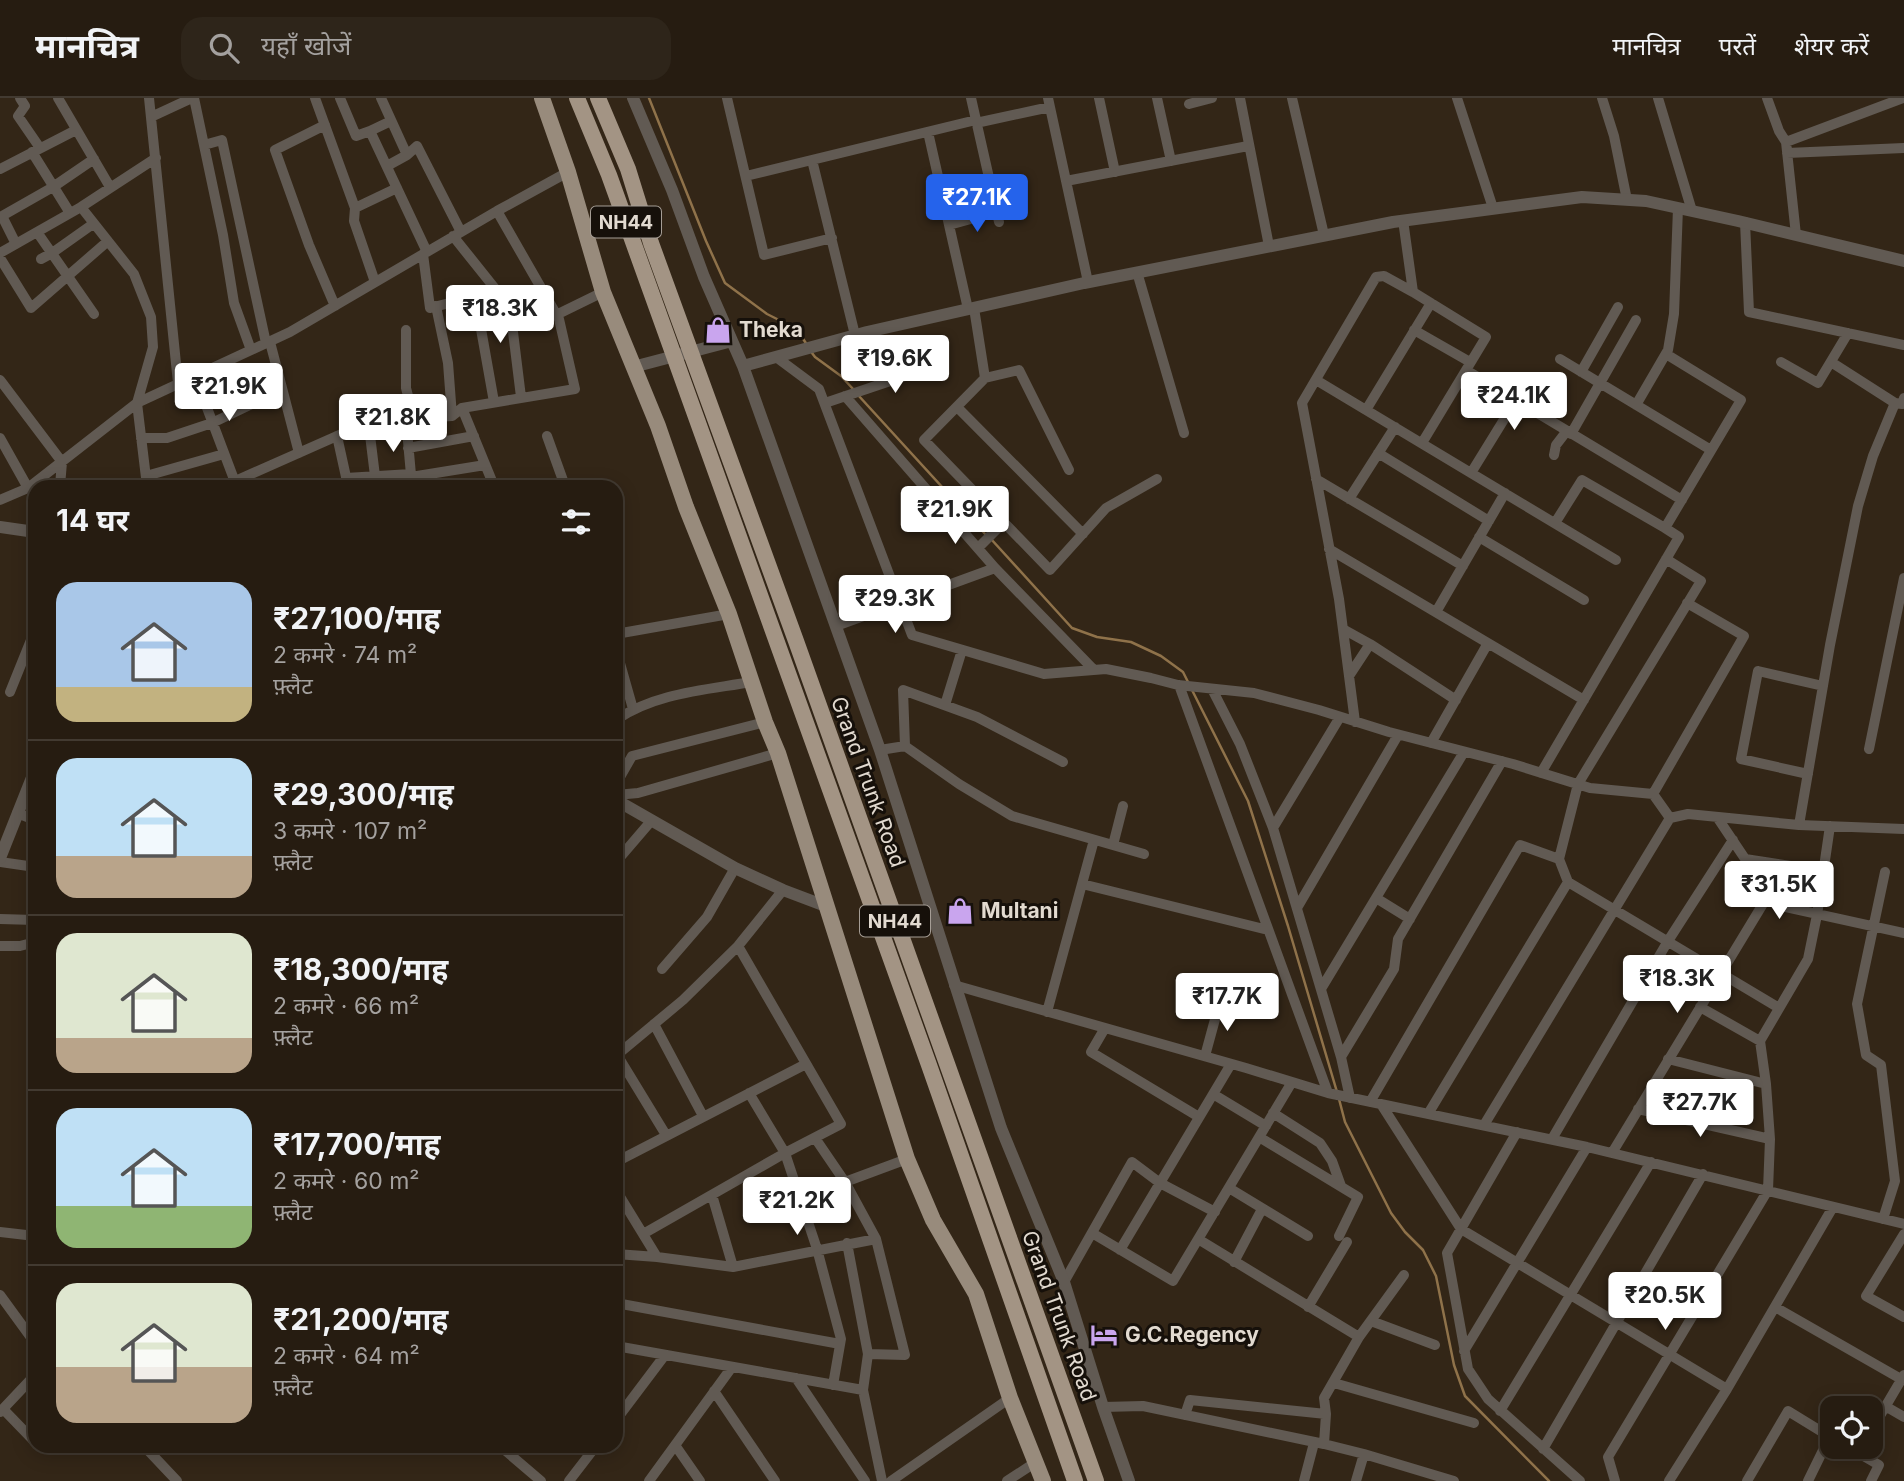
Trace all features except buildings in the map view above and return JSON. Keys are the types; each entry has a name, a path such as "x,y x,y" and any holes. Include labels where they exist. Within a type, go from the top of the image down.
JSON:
{"highway":[{"name":"Grand Trunk Road","path":"577,98 801,654 1097,1481"},
{"name":"Grand Trunk Road","path":"598,98 628,169 682,354 1075,1481"}],"main road":[{"path":"542,98 568,172 603,292 659,426 685,507 729,614 778,754 907,1159 933,1220 976,1294 1010,1398 1043,1481"}],"street":[{"path":"20,98 24,106 18,116 53,187 70,213"},
{"path":"58,98 110,187"},
{"path":"149,98 178,383"},
{"path":"151,117 193,98 223,235 234,303 251,350"},
{"path":"315,98 355,208 354,221 375,282"},
{"path":"340,98 356,136 391,121"},
{"path":"380,98 407,155"},
{"path":"633,98 672,190 704,277 744,366 880,750 1001,1128 1064,1282 1129,1481"},
{"path":"727,98 764,255 832,238"},
{"path":"949,225 998,217 971,98"},
{"path":"1099,98 1115,172"},
{"path":"1157,98 1171,161"},
{"path":"1189,104 1212,98"},
{"path":"1240,98 1269,246"},
{"path":"1292,98 1324,235"},
{"path":"1457,98 1493,208"},
{"path":"1602,98 1614,136 1627,200"},
{"path":"1658,98 1692,211"},
{"path":"1767,98 1786,148 1796,235"},
{"path":"1786,148 1903,98"},
{"path":"746,176 976,122 1049,102 1088,282"},
{"path":"325,125 275,150 309,245 335,306"},
{"path":"0,169 76,130"},
{"path":"370,131 425,253 430,308 496,291"},
{"path":"928,132 985,378"},
{"path":"204,145 222,140 268,342 299,453"},
{"path":"387,166 417,146 457,234 505,302 513,332 522,397"},
{"path":"1066,181 1248,146"},
{"path":"1786,148 1904,148"},
{"path":"108,241 31,308 0,256 156,158"},
{"path":"16,244 2,216 53,187 94,159"},
{"path":"813,160 855,335"},
{"path":"38,480 137,403 290,332 568,172"},
{"path":"355,208 397,188"},
{"path":"744,366 855,335 1088,282 1403,220 1582,197 1646,201 1904,261"},
{"path":"81,207 134,274 151,317 153,347 137,403 147,480"},
{"path":"1636,405 1666,354 1674,314 1678,208"},
{"path":"239,480 346,432 410,419 452,416 462,408 575,389 559,319 497,211"},
{"path":"1403,220 1413,292"},
{"path":"1745,222 1749,312 1904,345"},
{"path":"41,259 93,223"},
{"path":"37,232 93,314"},
{"path":"1138,272 1184,433"},
{"path":"1355,722 1343,629 1302,403 1376,277 1384,276 1486,337 1422,443"},
{"path":"556,314 603,292"},
{"path":"469,299 481,329 494,401"},
{"path":"1366,410 1430,303"},
{"path":"436,306 448,363 452,416"},
{"path":"1581,372 1618,307"},
{"path":"1554,455 1556,445 1569,433 1601,384 1636,320"},
{"path":"406,330 411,479"},
{"path":"1414,330 1516,400 1682,500"},
{"path":"1781,362 1818,383 1848,333"},
{"path":"633,367 732,341"},
{"path":"1665,528 1741,400 1666,354"},
{"path":"776,357 819,388 912,635 1044,674 1105,669 1181,685 1254,694 1502,761 1590,788 1653,794 1670,818"},
{"path":"1559,359 1711,450"},
{"path":"1799,825 1858,506 1873,456 1899,400 1830,362"},
{"path":"203,397 277,370"},
{"path":"1069,470 1019,370 985,378 924,440 1050,570 1106,508 1157,479"},
{"path":"825,402 914,373"},
{"path":"195,376 234,480"},
{"path":"0,380 4,393 62,461 60,480"},
{"path":"1316,380 1616,560"},
{"path":"847,395 980,546 995,568 1094,670"},
{"path":"141,438 167,438 212,422 258,401 284,397"},
{"path":"1471,473 1516,400"},
{"path":"957,407 1083,534"},
{"path":"462,408 491,480"},
{"path":"369,427 380,479 411,479 485,465"},
{"path":"1349,499 1395,427"},
{"path":"337,436 347,480"},
{"path":"408,448 474,436"},
{"path":"547,436 563,480"},
{"path":"0,438 28,488 0,500"},
{"path":"1378,453 1489,521"},
{"path":"150,480 224,454"},
{"path":"1316,479 1463,566"},
{"path":"1541,773 1679,537 1581,480 1555,523"},
{"path":"1436,612 1505,493"},
{"path":"980,546 1004,522"},
{"path":"0,527 28,531"},
{"path":"1479,537 1584,600"},
{"path":"1329,549 1584,700"},
{"path":"1666,559 1701,580 1578,784 1559,859 1568,882 1779,1007"},
{"path":"836,626 995,568"},
{"path":"1870,749 1904,578"},
{"path":"1653,794 1744,636 1687,603"},
{"path":"623,633 729,614"},
{"path":"1343,629 1455,700"},
{"path":"1431,743 1488,643"},
{"path":"1349,676 1370,644"},
{"path":"10,692 28,647"},
{"path":"945,705 962,650"},
{"path":"1808,774 1741,759 1758,671 1823,686"},
{"path":"623,678 633,709"},
{"path":"623,715 667,697 751,682"},
{"path":"1181,685 1330,1094"},
{"path":"1212,689 1240,744 1273,828 1341,1057 1347,1097"},
{"path":"905,746 903,690 977,717 1063,762"},
{"path":"1273,828 1340,717"},
{"path":"623,771 632,756 765,722"},
{"path":"1297,908 1398,735"},
{"path":"880,750 905,746 959,784 1012,816 1144,854"},
{"path":"1321,989 1464,752"},
{"path":"623,796 778,754"},
{"path":"1341,1057 1394,969 1398,939 1502,761"},
{"path":"28,790 0,860 28,863"},
{"path":"623,802 735,869 828,907"},
{"path":"1113,845 1123,806"},
{"path":"18,813 28,817"},
{"path":"1484,1125 1670,818 1688,814 1799,825 1904,829"},
{"path":"1717,817 1776,905 1904,933"},
{"path":"623,854 652,820"},
{"path":"1615,1481 1608,1457 1768,1190 1770,1139 1760,1041 1808,959 1830,826"},
{"path":"1047,1012 1094,840"},
{"path":"1552,1139 1668,942 1733,840"},
{"path":"1370,1102 1520,845 1559,859"},
{"path":"1745,859 1824,871"},
{"path":"662,969 707,917 735,869"},
{"path":"1883,1219 1895,1181 1881,1065 1866,1055 1857,1004 1885,872"},
{"path":"1428,1114 1568,882"},
{"path":"1082,884 1264,929"},
{"path":"623,1049 683,1000 738,946 783,890"},
{"path":"1612,1153 1769,894"},
{"path":"1376,898 1410,919"},
{"path":"0,919 28,920"},
{"path":"0,946 28,944"},
{"path":"643,1234 841,1124 738,946"},
{"path":"954,985 1330,1094 1552,1139 1904,1224"},
{"path":"1205,1056 1220,1001"},
{"path":"1700,1007 1760,1041"},
{"path":"654,1024 703,1116"},
{"path":"1105,1028 1091,1052 1199,1117"},
{"path":"1668,1059 1766,1084"},
{"path":"623,1064 666,1135"},
{"path":"623,1158 806,1064"},
{"path":"1120,1250 1231,1064"},
{"path":"1092,1233 1173,1281 1292,1082"},
{"path":"749,1093 785,1153 817,1249 841,1339 833,1385"},
{"path":"1213,1094 1266,1126"},
{"path":"1381,1104 1461,1229 1727,1389"},
{"path":"1638,1109 1770,1139"},
{"path":"1273,1113 1320,1143 1332,1161 1341,1186"},
{"path":"1517,1132 1447,1253 1468,1369 1488,1399 1580,1481"},
{"path":"1259,1137 1358,1197 1343,1239 1308,1307"},
{"path":"815,1138 845,1182 876,1239 905,1355 868,1354"},
{"path":"1465,1351 1587,1147"},
{"path":"845,1182 907,1159"},
{"path":"1064,1282 1132,1161 1160,1183 1215,1212"},
{"path":"1500,1411 1651,1162"},
{"path":"1543,1448 1703,1174"},
{"path":"1228,1188 1308,1236"},
{"path":"712,1195 733,1267"},
{"path":"623,1201 657,1256"},
{"path":"1669,1481 1727,1389 1833,1207"},
{"path":"1234,1262 1262,1209"},
{"path":"0,1232 28,1235"},
{"path":"1904,1234 1866,1296 1904,1317"},
{"path":"623,1254 657,1256 733,1267 876,1239"},
{"path":"1198,1239 1359,1337"},
{"path":"847,1243 868,1354 863,1390 882,1481"},
{"path":"1304,1481 1319,1443 1326,1414 1324,1398 1359,1337 1404,1275"},
{"path":"0,1295 28,1333"},
{"path":"623,1304 840,1345"},
{"path":"1774,1307 1903,1377 1883,1410"},
{"path":"1371,1321 1435,1345"},
{"path":"623,1347 863,1390"},
{"path":"623,1411 665,1355"},
{"path":"649,1481 732,1367"},
{"path":"796,1378 864,1481"},
{"path":"28,1382 2,1410 28,1435"},
{"path":"1335,1383 1474,1423"},
{"path":"714,1391 775,1481"},
{"path":"891,1481 1010,1398"},
{"path":"1185,1415 1190,1400 1326,1414"},
{"path":"1103,1407 1143,1406 1319,1443 1454,1481"},
{"path":"1885,1406 1904,1417"},
{"path":"1747,1481 1787,1411 1820,1430"},
{"path":"675,1445 700,1481"},
{"path":"151,1453 177,1481"},
{"path":"509,1453 541,1481"},
{"path":"569,1481 591,1453"},
{"path":"1356,1481 1364,1454"},
{"path":"1808,1481 1820,1458"},
{"path":"1870,1459 1879,1465 1871,1481"},
{"path":"1007,1481 1036,1462"}],"waterway":[{"path":"649,98 725,283 767,314 797,329 807,345"},
{"path":"812,353 854,390"},
{"path":"858,395 986,535"},
{"path":"991,539 1072,628 1097,637 1131,642 1161,656 1183,672 1188,682"},
{"path":"1191,688 1248,801 1337,1092"},
{"path":"1339,1099 1345,1122 1391,1213 1423,1250 1436,1276 1454,1365 1465,1396 1549,1481"}],"place":[{"name":"Theka","path":"718,330"},
{"name":"Multani","path":"960,911"},
{"name":"G.C.Regency","path":"1104,1335"}]}
